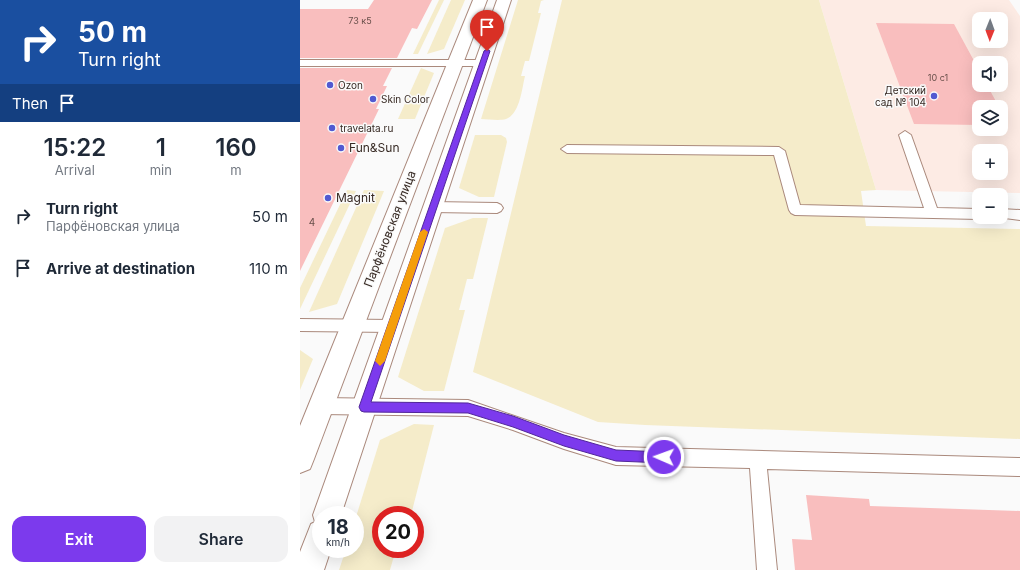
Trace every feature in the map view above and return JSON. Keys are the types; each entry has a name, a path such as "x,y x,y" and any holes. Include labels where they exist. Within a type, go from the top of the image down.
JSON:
{"street":[{"name":"Парфёновская улица","path":"300,459 480,0"},
{"path":"331,506 504,0"},
{"path":"309,570 313,558"}],"lane":[{"path":"300,58 421,58 455,63"},
{"path":"300,63 482,63"},
{"path":"905,135 932,213"},
{"path":"567,149 779,151 795,210 972,214"},
{"path":"432,207 497,208"},
{"path":"1008,214 1020,215"},
{"path":"300,325 392,326"},
{"path":"320,406 468,408 513,422 564,441 616,456 1020,467"},
{"path":"758,460 767,570"}],"shaded area":[{"path":"439,0 444,0 418,54 413,54"},
{"path":"451,0 465,0 444,49 427,54"},
{"path":"518,0 544,0 541,1 538,13 541,13 529,61 525,61 521,76 525,76 520,100 514,112 506,119 481,119"},
{"path":"562,0 819,0 876,190 861,191 866,226 1020,229 1020,439 598,422 473,372"},
{"name":"Детский сад № 104","path":"819,0 1009,0 1020,16 1020,193 1008,193 1008,188 972,188 972,192 876,190"},
{"path":"421,68 434,73 415,119 398,119"},
{"path":"475,135 501,135 506,138 507,142 494,197 479,197 459,188"},
{"path":"347,190 356,191 300,309 300,288"},
{"path":"364,190 384,191 337,304 309,312"},
{"path":"473,218 488,218 473,279 467,279 459,310 465,310 444,391 424,391 398,377 445,228"},
{"path":"300,350 313,359 300,390"},
{"path":"414,424 434,425 413,506 372,506 372,558 393,558 390,570 339,570 343,558 364,558 364,506 359,506 380,440"}],"building":[{"path":"374,0 432,0 417,29 412,28 397,58 300,58 300,9 368,9"},
{"path":"876,23 954,24 972,57 972,92 991,92 995,100 972,100 972,125 914,124"},
{"path":"300,68 392,68 383,86 387,86 376,109 379,109 300,271"},
{"path":"806,495 869,499 870,506 1020,511 1020,570 795,570 792,539 812,540"}],"slow traffic":[{"path":"380,361 424,232"}],"place":[{"name":"Ozon","path":"330,85"},
{"name":"Детский сад № 104","path":"934,96"},
{"name":"Skin Color","path":"373,99"},
{"name":"travelata.ru","path":"332,128"},
{"name":"Fun&Sun","path":"341,148"},
{"name":"Magnit","path":"328,198"}],"route":[{"path":"487,51 364,407 468,408 513,422 564,441 616,456 664,457"}]}
